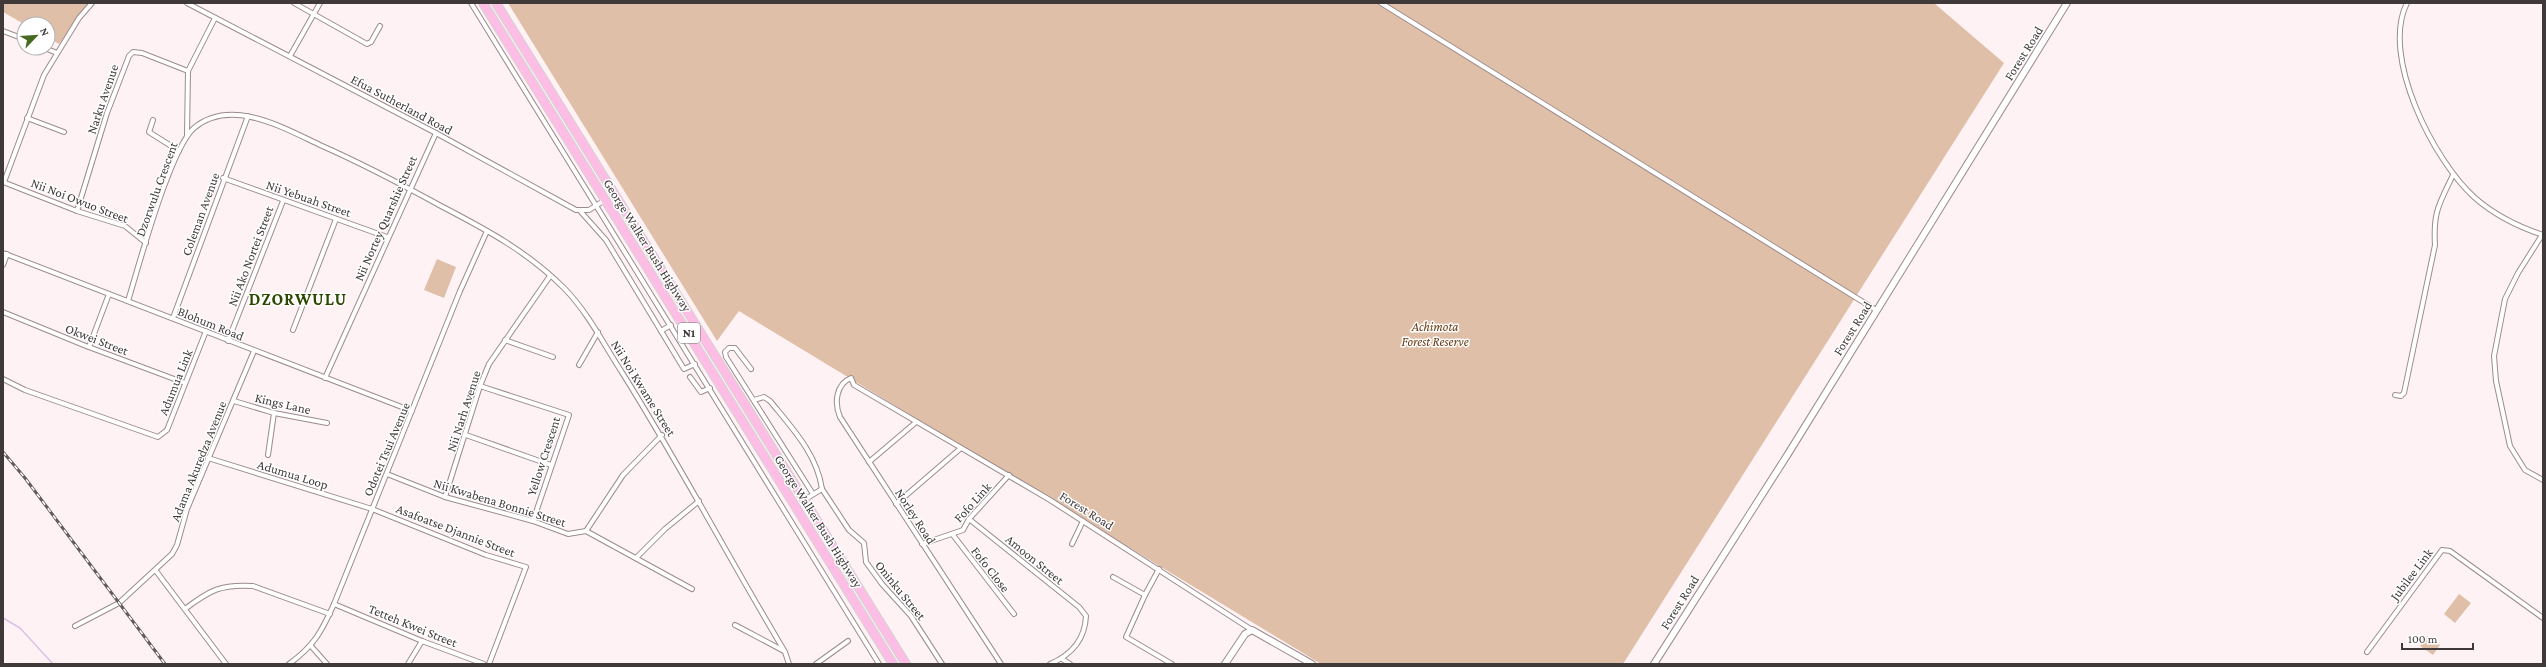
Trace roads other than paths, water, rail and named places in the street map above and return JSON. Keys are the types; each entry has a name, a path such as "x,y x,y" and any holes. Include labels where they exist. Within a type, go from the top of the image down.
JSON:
{"highway":[{"name":"George Walker Bush Highway","path":"483,3 606,199 893,664"},
{"name":"George Walker Bush Highway","path":"496,3 906,664"}],"main road":[{"name":"Forest Road","path":"1654,664 2067,3"},
{"name":"Forest Road","path":"1252,630 1312,664"},
{"path":"1225,664 1245,634 1252,630"}],"street":[{"path":"3,182 44,75 57,53 92,3"},
{"name":"Efua Sutherland Road","path":"187,3 436,133 581,212 600,232 684,369 695,364"},
{"path":"294,3 367,44 371,42 380,26"},
{"path":"290,56 320,3"},
{"path":"472,3 879,664"},
{"path":"1381,3 1876,310"},
{"path":"2407,3 2400,29 2405,78 2428,137 2453,175 2474,198 2504,218 2542,235 2518,273 2505,299 2494,356 2496,381 2510,446 2525,470 2543,480"},
{"path":"187,135 188,71 215,18"},
{"path":"3,31 16,36"},
{"name":"Narku Avenue","path":"77,211 107,113 129,56 133,52 142,53 188,71"},
{"name":"Dzorwulu Crescent","path":"128,301 146,243 179,151 187,135 207,120 223,116 248,116 269,121 410,189"},
{"name":"Coleman Avenue","path":"174,318 223,178 248,116"},
{"path":"27,118 64,132"},
{"path":"153,120 149,132 179,151"},
{"name":"Nii Nortey Quarshie Street","path":"324,378 436,133"},
{"path":"2395,395 2400,396 2404,393 2435,245 2434,222 2439,205 2453,175"},
{"name":"Nii Yebuah Street","path":"223,178 283,201 388,237"},
{"name":"Nii Noi Owuo Street","path":"3,182 77,211 125,226 146,243"},
{"name":"Nii Noi Kwame Street","path":"410,189 518,249 566,290 598,332 662,435 785,652 789,664"},
{"path":"581,212 606,199"},
{"name":"Nii Ako Nortei Street","path":"228,341 283,201"},
{"path":"293,330 336,219"},
{"name":"Odotei Tsui Avenue","path":"289,664 311,646 320,634 330,614 460,291 487,231"},
{"path":"3,265 5,254"},
{"name":"Blohum Road","path":"5,254 412,411"},
{"name":"Nii Narh Avenue","path":"445,497 466,435 480,386 489,364 550,276"},
{"path":"89,347 109,294"},
{"name":"Okwei Street","path":"3,312 89,347 185,383"},
{"path":"661,331 671,325"},
{"name":"Adumua Link","path":"3,379 24,390 158,437 167,430 206,331"},
{"path":"579,365 598,332"},
{"path":"505,340 553,357"},
{"path":"751,369 735,348 730,348 725,352 726,357 813,494"},
{"name":"Adama Akuredza Avenue","path":"75,626 119,603 156,571 177,545 187,509 254,351"},
{"path":"690,377 701,392 710,388"},
{"name":"Forest Road","path":"851,378 854,385 1008,475 1083,521 1252,630"},
{"name":"Norley Road","path":"851,378 840,388 837,411 1001,664"},
{"name":"Yellow Crescent","path":"480,386 569,416 533,521"},
{"path":"754,400 764,397 770,401 812,456 820,475 822,489 804,500"},
{"name":"Kings Lane","path":"234,401 274,413 327,423"},
{"path":"268,455 274,413"},
{"path":"869,462 915,422"},
{"path":"466,435 551,465"},
{"path":"662,435 624,475 586,531 692,589"},
{"path":"896,504 961,448"},
{"name":"Adumua Loop","path":"208,458 372,508"},
{"name":"Nii Kwabena Bonnie Street","path":"387,474 445,497 533,521 568,534 586,531"},
{"name":"Fofo Link","path":"922,544 963,530 969,518 1008,475"},
{"name":"Oninku Street","path":"822,489 849,530 864,543 866,547 866,562 882,584 911,616 942,664"},
{"path":"636,558 665,529 699,501"},
{"name":"Asafoatse Djannie Street","path":"372,508 486,555 526,567 489,664"},
{"name":"Amoon Street","path":"969,518 1079,608 1086,616 1085,627 1076,646 1062,659"},
{"path":"1072,544 1083,521"},
{"name":"Fofo Close","path":"952,535 1014,614"},
{"name":"Jubilee Link","path":"2367,652 2442,550 2450,551 2543,618"},
{"path":"1159,569 1145,595 1126,637 1172,664"},
{"path":"156,571 226,664"},
{"path":"1113,577 1145,595"},
{"path":"185,609 214,589 227,585 253,586 330,614"},
{"name":"Tetteh Kwei Street","path":"334,604 422,642 484,664"},
{"path":"735,625 785,652"},
{"path":"816,664 848,641"},
{"path":"408,664 422,642"},
{"path":"311,646 327,664"},
{"path":"1050,664 1062,659 1070,664"}],"waterway":[{"path":"3,618 20,628 53,664"}],"railway":[{"path":"3,452 25,478 165,664"}],"district":[{"name":"DZORWULU","path":"298,299"}],"park label":[{"name":"Achimota Forest Reserve","path":"1435,334"}]}
